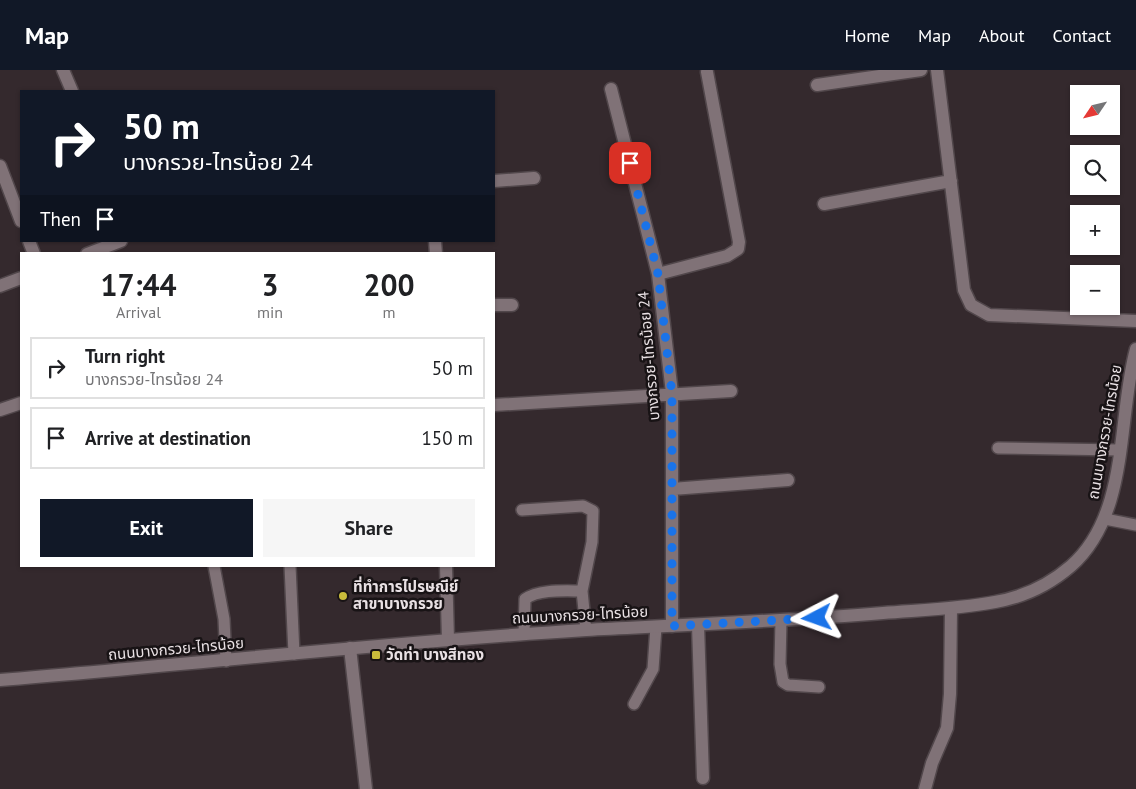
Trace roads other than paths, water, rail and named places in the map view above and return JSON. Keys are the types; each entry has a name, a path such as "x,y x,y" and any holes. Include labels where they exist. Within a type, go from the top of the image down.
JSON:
{"street":[{"path":"63,70 72,90"},
{"path":"817,85 921,70"},
{"path":"937,70 964,290 971,305 989,315 1136,320"},
{"path":"658,274 727,256 738,249 739,242 708,72"},
{"name":"บางกรวย-ไทรน้อย 24","path":"612,89 658,274 672,394 672,626"},
{"path":"0,166 20,218"},
{"path":"495,180 534,178"},
{"path":"824,204 951,181"},
{"path":"92,252 118,242"},
{"path":"0,286 20,278"},
{"path":"495,306 512,305"},
{"name":"ถนนบางกรวย-ไทรน้อย","path":"0,680 524,634 781,620 951,608 1003,600 1027,594 1049,583 1073,564 1089,546 1105,519 1113,495 1119,450 1131,402 1136,349"},
{"path":"495,405 731,391"},
{"path":"0,410 20,403"},
{"path":"672,489 788,480"},
{"path":"446,567 448,640"},
{"path":"925,789 932,763 947,728 950,694 951,608"},
{"path":"698,625 703,778"},
{"path":"350,648 366,789"}],"lane":[{"path":"998,448 1119,450"},
{"path":"522,510 583,506 593,511 592,542 582,591 586,630"},
{"path":"1105,519 1136,525"},
{"path":"214,567 224,619 226,661"},
{"path":"290,567 294,654"},
{"path":"524,634 525,598 531,594 582,591"},
{"path":"781,620 780,664 783,682 788,685 819,687"},
{"path":"634,704 653,669 656,627"}],"place":[{"name":"ที่ทำการไปรษณีย์ สาขาบางกรวย","path":"343,596"},
{"name":"วัดท่า บางสีทอง","path":"376,655"}]}
